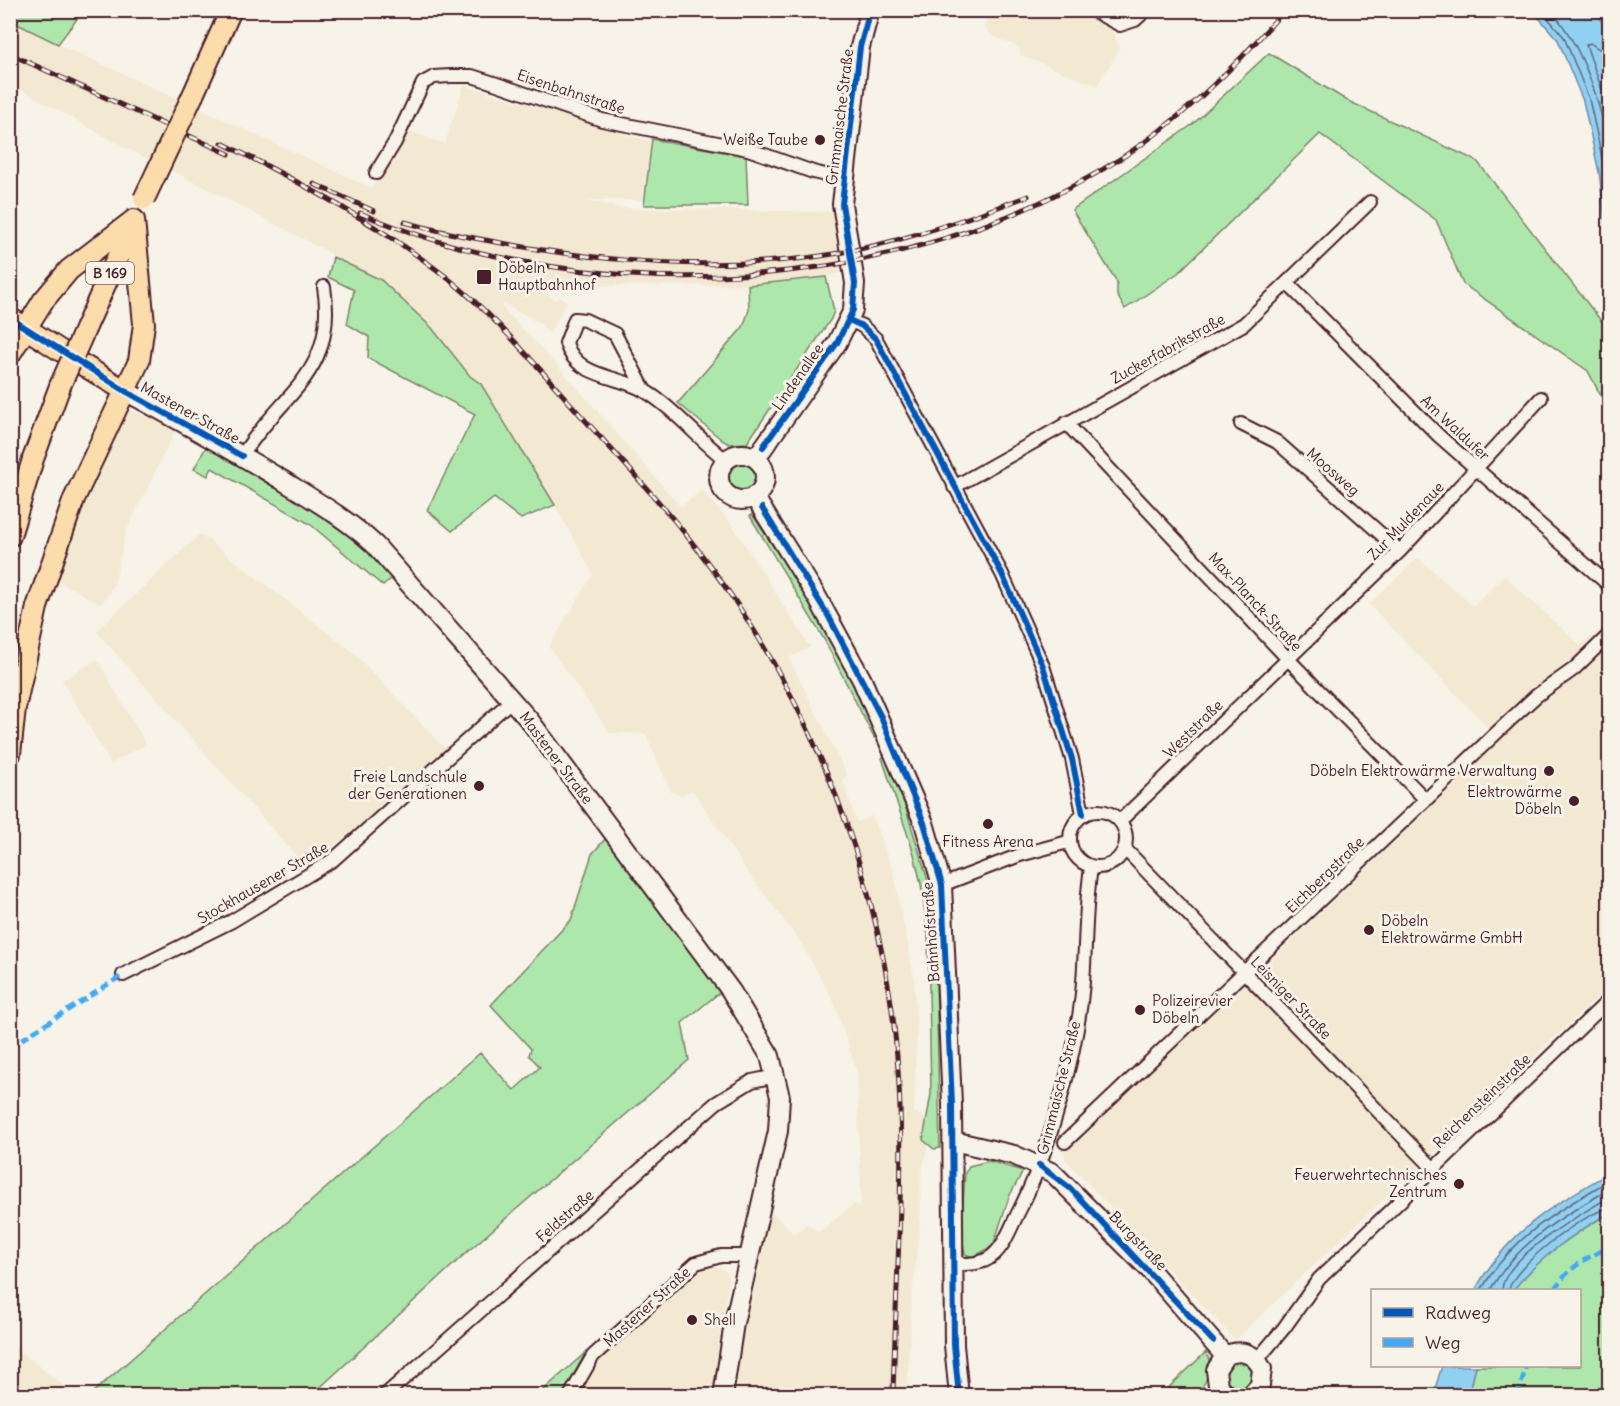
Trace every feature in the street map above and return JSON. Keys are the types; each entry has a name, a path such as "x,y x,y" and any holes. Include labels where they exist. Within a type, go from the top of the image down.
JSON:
{"main road":[{"name":"B 169","path":"10,536 33,459 60,386 231,10"},
{"name":"Grimmaische Straße","path":"849,320 856,298 843,219 843,179 865,13"},
{"path":"10,354 18,323 43,301 74,265 134,220"},
{"path":"10,754 15,708 37,607 74,499 127,392 139,361 144,324 134,220"},
{"name":"Lindenallee","path":"756,458 837,343 849,320"},
{"path":"18,323 61,351"},
{"path":"83,365 127,392"},
{"name":"Mastener Straße","path":"127,392 242,456 361,532 512,700 741,1005 763,1040 777,1076 780,1097 778,1131 748,1256 723,1395"},
{"path":"744,454 756,458 762,466 765,480 754,496 736,499 724,490 719,476 726,460 744,454"},
{"name":"Bahnhofstraße","path":"754,496 823,607 872,699 924,824 942,885 953,1141 954,1345 959,1395"},
{"name":"Burgstraße","path":"953,1141 1014,1155 1039,1165 1070,1188 1150,1272 1225,1356"},
{"path":"1222,1394 1216,1375 1218,1365 1225,1356 1242,1352 1257,1360 1262,1369 1262,1380 1258,1389 1250,1395"}],"street":[{"path":"1092,10 1120,25 1135,20 1146,10"},
{"name":"Eisenbahnstraße","path":"376,173 395,142 423,83 434,77 472,76 602,120 748,149 813,172 843,179"},
{"name":"Zuckerfabrikstraße","path":"954,487 1244,324 1370,202"},
{"name":"Am Waldufer","path":"1287,283 1439,436 1610,586"},
{"path":"242,456 320,355 325,327 324,288"},
{"path":"645,391 615,334 585,320 576,319 566,343 570,356 580,366 645,391 726,460"},
{"path":"849,320 862,326 876,339 1002,574 1043,666 1072,759 1083,814"},
{"name":"Zur Muldenaue","path":"1287,658 1400,551 1541,398"},
{"name":"Max-Planck-Straße","path":"1066,423 1287,658 1426,800"},
{"name":"Moosweg","path":"1241,424 1277,442 1400,551"},
{"name":"Eichbergstraße","path":"1065,1142 1247,973 1536,696 1574,669 1610,634"},
{"name":"Weststraße","path":"1120,822 1287,658"},
{"name":"Stockhausener Straße","path":"123,975 232,921 333,860 512,700"},
{"path":"1106,813 1120,822 1126,832 1125,849 1117,859 1091,868 1075,856 1068,842 1072,827 1083,814 1106,813"},
{"path":"942,885 1020,855 1068,842"},
{"name":"Leisniger Straße","path":"1125,849 1434,1169"},
{"name":"Grimmaische Straße","path":"953,1264 983,1262 997,1252 1030,1190 1039,1165 1074,1039 1083,984 1086,903 1091,868"},
{"name":"Reichensteinstraße","path":"1257,1360 1284,1328 1319,1279 1610,999"},
{"name":"Feldstraße","path":"384,1395 716,1103 752,1081 777,1076"},
{"name":"Mastener Straße","path":"570,1395 593,1356 696,1263 721,1256 748,1256"}],"shaded area":[{"path":"975,11 1081,11 1110,26 1120,48 1097,86 1020,55 1019,47 992,36 984,26 986,21"},
{"path":"10,22 372,188 407,130 445,144 464,85 651,142 642,200 587,200 619,208 835,212 849,270 826,277 748,285 587,286 586,290 545,284 542,292 557,300 559,297 567,301 550,333 542,328 543,325 527,316 504,304 502,307 558,366 681,507 702,490 733,526 810,647 789,658 847,775 842,780 857,822 872,816 894,874 914,977 917,1028 914,1112 927,1119 924,1140 928,1144 921,1175 920,1226 912,1295 907,1395 733,1395 740,1350 772,1212 794,1234 807,1224 819,1232 854,1204 861,1207 857,1072 834,1002 801,943 746,870 693,791 680,795 671,792 646,734 610,733 549,647 593,574 555,505 481,384 470,376 432,328 381,280 120,145 11,84"},
{"path":"130,410 177,427 126,532 114,585 101,604 51,578 91,474"},
{"path":"200,534 352,651 451,755 306,867 96,631"},
{"path":"1418,558 1473,606 1504,576 1580,645 1609,624 1609,986 1235,1340 1065,1159 1064,1149 1264,967 1500,740 1369,604"},
{"path":"97,660 146,744 111,764 62,680"},
{"path":"719,1267 726,1271 729,1280 717,1357 716,1395 578,1396 598,1363 619,1341 702,1268"},
{"path":"13,1346 76,1395 11,1395"}],"green space":[{"path":"10,11 83,11 58,44 11,21"},
{"path":"1269,53 1346,100 1477,161 1609,331 1609,412 1588,371 1463,284 1436,220 1320,134 1178,273 1125,309 1117,295 1117,282 1072,210 1193,124"},
{"path":"652,139 746,156 748,205 644,205"},
{"path":"333,257 381,280 432,328 470,376 481,384 555,505 521,519 494,498 452,531 427,510 475,414 368,358 369,337 347,324 354,290 328,277"},
{"path":"826,277 834,311 831,319 747,443 729,444 722,440 678,403 743,327 749,310 748,285"},
{"path":"206,447 281,489 329,520 352,537 393,577 383,586 310,524 212,468 208,476 194,469"},
{"path":"741,463 747,464 755,472 755,484 747,492 741,493 735,492 727,484 726,478 727,472 735,464"},
{"path":"752,514 822,620 859,690 878,737 874,738 825,641 750,516"},
{"path":"885,756 902,796 930,887 935,931 940,1148 934,1149 923,1140 931,1094 928,936 921,884 914,854 882,758"},
{"path":"606,838 720,992 682,1023 689,1060 467,1252 312,1395 89,1396 480,1053 514,1090 540,1067 529,1055 531,1049 491,1005 571,920 592,854"},
{"path":"989,1161 1023,1171 1009,1197 993,1246 973,1257 965,1254 961,1234 965,1173 969,1166"},
{"path":"1609,1213 1609,1395 1469,1396 1476,1367 1581,1367 1581,1289 1514,1289 1558,1247"},
{"path":"586,1352 562,1395 538,1395"},
{"path":"1206,1352 1209,1363 1208,1375 1195,1395 1160,1396"},
{"path":"1239,1360 1249,1365 1254,1375 1249,1385 1239,1390 1229,1385 1224,1375 1229,1365"}],"water":[{"path":"1533,11 1594,11 1609,31 1609,254 1599,172 1583,101 1558,40"},
{"path":"1609,1173 1609,1213 1558,1247 1514,1289 1476,1289 1502,1251 1517,1236 1550,1209"},
{"path":"1442,1367 1476,1367 1469,1395 1433,1395"}],"railway":[{"path":"360,213 451,245 548,266 647,276 748,275 848,262 945,238 1038,203 1123,157 1209,90 1284,10"},
{"path":"10,54 229,154"},
{"path":"222,143 308,188 393,239 445,276 500,326 683,531 746,617 775,666 826,770 846,824 864,878 889,990 896,1041 901,1142 893,1396"},
{"path":"314,184 374,211"},
{"path":"405,222 469,237 619,260 694,264 769,262 834,254 891,242 1028,196"}],"marked path":[{"path":"1605,10 1610,16"},
{"path":"10,1047 123,975"},
{"path":"1556,1289 1578,1264 1610,1247"},
{"path":"1518,1396 1526,1367"}],"cycle path":[{"path":"763,447 837,343 853,310 855,283 842,204 860,47 870,10"},
{"path":"10,318 127,392 242,456"},
{"path":"849,320 862,326 876,339 1002,574 1043,666 1072,759 1083,814"},
{"path":"762,508 829,617 881,717 924,823 942,885 952,1104 954,1345 959,1396"},
{"path":"1039,1165 1070,1188 1213,1341"}],"place":[{"name":"Weiße Taube","path":"820,140"},
{"name":"Döbeln Hauptbahnhof","path":"484,277"},
{"name":"Döbeln Elektrowärme Verwaltung","path":"1549,771"},
{"name":"Freie Landschule der Generationen","path":"479,786"},
{"name":"Elektrowärme Döbeln","path":"1574,801"},
{"name":"Fitness Arena","path":"988,824"},
{"name":"Döbeln Elektrowärme GmbH","path":"1369,930"},
{"name":"Polizeirevier Döbeln","path":"1140,1010"},
{"name":"Feuerwehrtechnisches Zentrum","path":"1459,1184"},
{"name":"Shell","path":"692,1320"}]}
